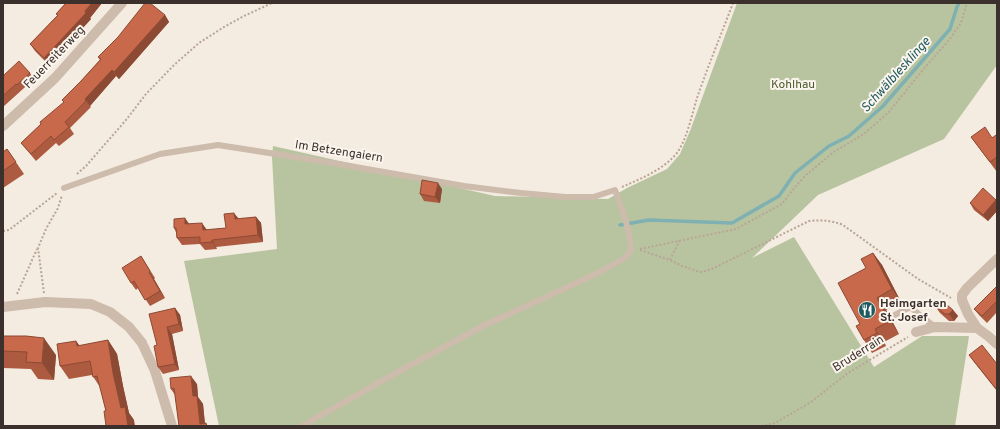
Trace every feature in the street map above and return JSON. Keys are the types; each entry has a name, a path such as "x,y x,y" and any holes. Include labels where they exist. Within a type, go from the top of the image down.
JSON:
{"street":[{"name":"Feuerreiterweg","path":"3,126 55,78 122,3"},
{"path":"997,259 967,288 962,295 968,314 977,328 997,344"},
{"path":"7,306 45,302 91,304 110,312 129,327 142,343 155,371 172,426"},
{"path":"916,332 935,328 977,328"}],"lane":[{"name":"Im Betzengaiern","path":"64,188 160,154 218,146 314,160 464,186 521,193 565,197 593,196 615,190"},
{"path":"302,426 483,326 598,274 623,259 630,251 631,244 624,216 615,190"},
{"path":"894,315 910,307 935,328"}],"path":[{"path":"76,174 86,166 126,120 146,94 174,65 200,43 224,27 272,3"},
{"path":"615,190 650,174 666,164 677,152 685,136 710,63 733,3"},
{"path":"642,249 736,229 782,204 806,175 836,151 864,134 889,112 949,40 960,23 968,3"},
{"path":"3,231 9,230 64,188"},
{"path":"7,306 58,208 64,188"},
{"path":"639,250 700,272 716,267 809,221 824,220 843,225 918,279 958,301 963,302"},
{"path":"670,260 680,240"},
{"path":"38,248 45,302"},
{"name":"Bruderrain","path":"761,426 774,423 811,402 848,373 916,332"}],"green space":[{"name":"Kohlhau","path":"737,3 997,3 997,65 944,139 818,195 752,258 794,237 874,367 922,336 969,336 955,426 219,426 184,261 277,249 272,157 273,146 495,196 608,199 667,169 680,154 690,131"}],"building":[{"path":"66,3 92,3 85,11 86,13 44,58 30,44 58,15 56,14"},
{"path":"145,3 150,3 165,15 114,72 112,70 85,99 86,101 65,122 69,127 54,140 51,136 31,154 21,143 41,124 40,122 64,102 62,100 101,59 98,57 118,37"},
{"path":"19,61 30,73 3,96 3,76"},
{"path":"985,127 992,138 996,135 997,137 997,157 990,162 971,137"},
{"path":"7,149 16,162 3,171 3,152"},
{"path":"422,180 438,183 435,197 420,194"},
{"path":"983,188 996,200 983,215 970,203"},
{"path":"234,213 235,219 256,217 258,235 212,240 212,242 200,243 200,237 177,238 176,228 174,228 174,219 185,218 185,224 202,223 203,230 226,228 224,214"},
{"path":"873,253 892,289 877,298 890,321 875,329 877,333 864,340 856,326 860,324 838,283 866,268 861,259"},
{"path":"141,256 160,291 145,300 134,281 131,283 122,268"},
{"path":"997,286 997,301 982,316 974,309"},
{"path":"941,300 953,310 949,314 945,314 935,306"},
{"path":"175,308 179,324 167,327 175,364 158,367 154,346 157,345 149,314"},
{"path":"3,336 44,338 42,363 26,362 27,352 3,351"},
{"path":"108,340 113,373 121,408 125,407 128,426 106,426 104,411 106,411 97,376 93,377 90,361 60,366 57,344 76,341 77,346"},
{"path":"982,345 997,364 997,390 969,355"},
{"path":"191,376 193,396 197,396 200,424 206,423 207,426 179,426 174,388 171,389 170,378"}],"waterway":[{"name":"Schwälblesklinge","path":"620,225 649,220 732,223 779,196 795,173 829,146 849,136 883,106 950,29 959,3"}],"place":[{"name":"Heimgarten St. Josef","path":"867,310"}]}
